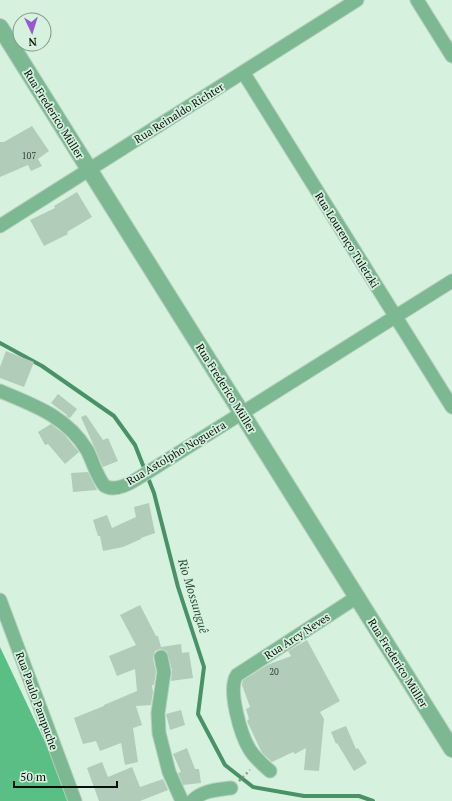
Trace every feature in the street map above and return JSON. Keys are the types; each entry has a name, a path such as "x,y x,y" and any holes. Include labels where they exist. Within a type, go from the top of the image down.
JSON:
{"street":[{"name":"Rua Reinaldo Richter","path":"0,226 357,0"},
{"path":"417,0 452,56"},
{"name":"Rua Frederico Müller","path":"0,28 452,749"},
{"name":"Rua Lourenço Tuletzki","path":"243,72 452,407"},
{"name":"Rua Astolpho Nogueira","path":"0,390 44,409 67,425 87,450 101,481 105,486 111,488 119,487 137,479 452,281"},
{"name":"Rua Arcy Neves","path":"259,762 250,751 243,736 233,685 234,679 237,675 357,597"},
{"name":"Rua Paulo Pampuche","path":"0,600 75,801"},
{"path":"161,657 164,672 158,713 159,733 169,772 182,801"},
{"path":"259,762 270,771"},
{"path":"192,801 197,796 207,791 231,788"}],"path":[{"path":"231,788 259,762"}],"green space":[{"path":"0,647 73,801 0,801"}],"building":[{"path":"32,126 49,151 38,159 42,166 31,171 28,165 0,177 0,142 4,142"},
{"path":"77,192 92,217 67,232 68,234 44,246 30,220 55,208 54,206"},
{"path":"6,351 34,362 24,387 0,378 0,367"},
{"path":"58,394 77,409 70,418 51,403"},
{"path":"86,415 103,440 108,438 118,461 103,467 81,417"},
{"path":"51,424 64,434 79,452 65,464 48,444 45,445 38,432"},
{"path":"88,472 97,490 73,492 71,473"},
{"path":"149,503 155,533 123,547 103,551 100,536 98,536 93,520 107,515 112,528 136,517 134,507"},
{"path":"140,605 156,636 158,636 161,647 181,644 182,653 189,652 193,678 171,681 172,670 167,652 160,649 155,651 153,658 156,672 154,685 152,685 153,692 151,705 136,706 142,725 133,728 138,762 125,765 121,743 100,751 96,741 83,744 74,718 137,691 135,669 117,676 109,656 136,645 120,615"},
{"path":"307,640 340,701 320,712 324,719 319,771 304,770 306,748 295,754 293,752 272,762 262,753 247,721 249,719 246,709 250,707 242,685 243,680 267,665 291,656 288,651"},
{"path":"181,710 185,725 170,730 166,714"},
{"path":"346,726 356,749 358,748 367,763 354,771 337,743 336,744 331,732"},
{"path":"187,748 195,769 199,769 201,783 183,785 178,773 181,772 173,754"},
{"path":"102,762 108,777 132,767 140,787 163,779 168,790 140,801 99,801 87,768"}],"waterway":[{"name":"Rio Mossunguê","path":"0,343 42,366 114,416 135,445 154,493 178,587 204,667 198,714 225,765 253,787 304,796 359,796 373,801"}]}
